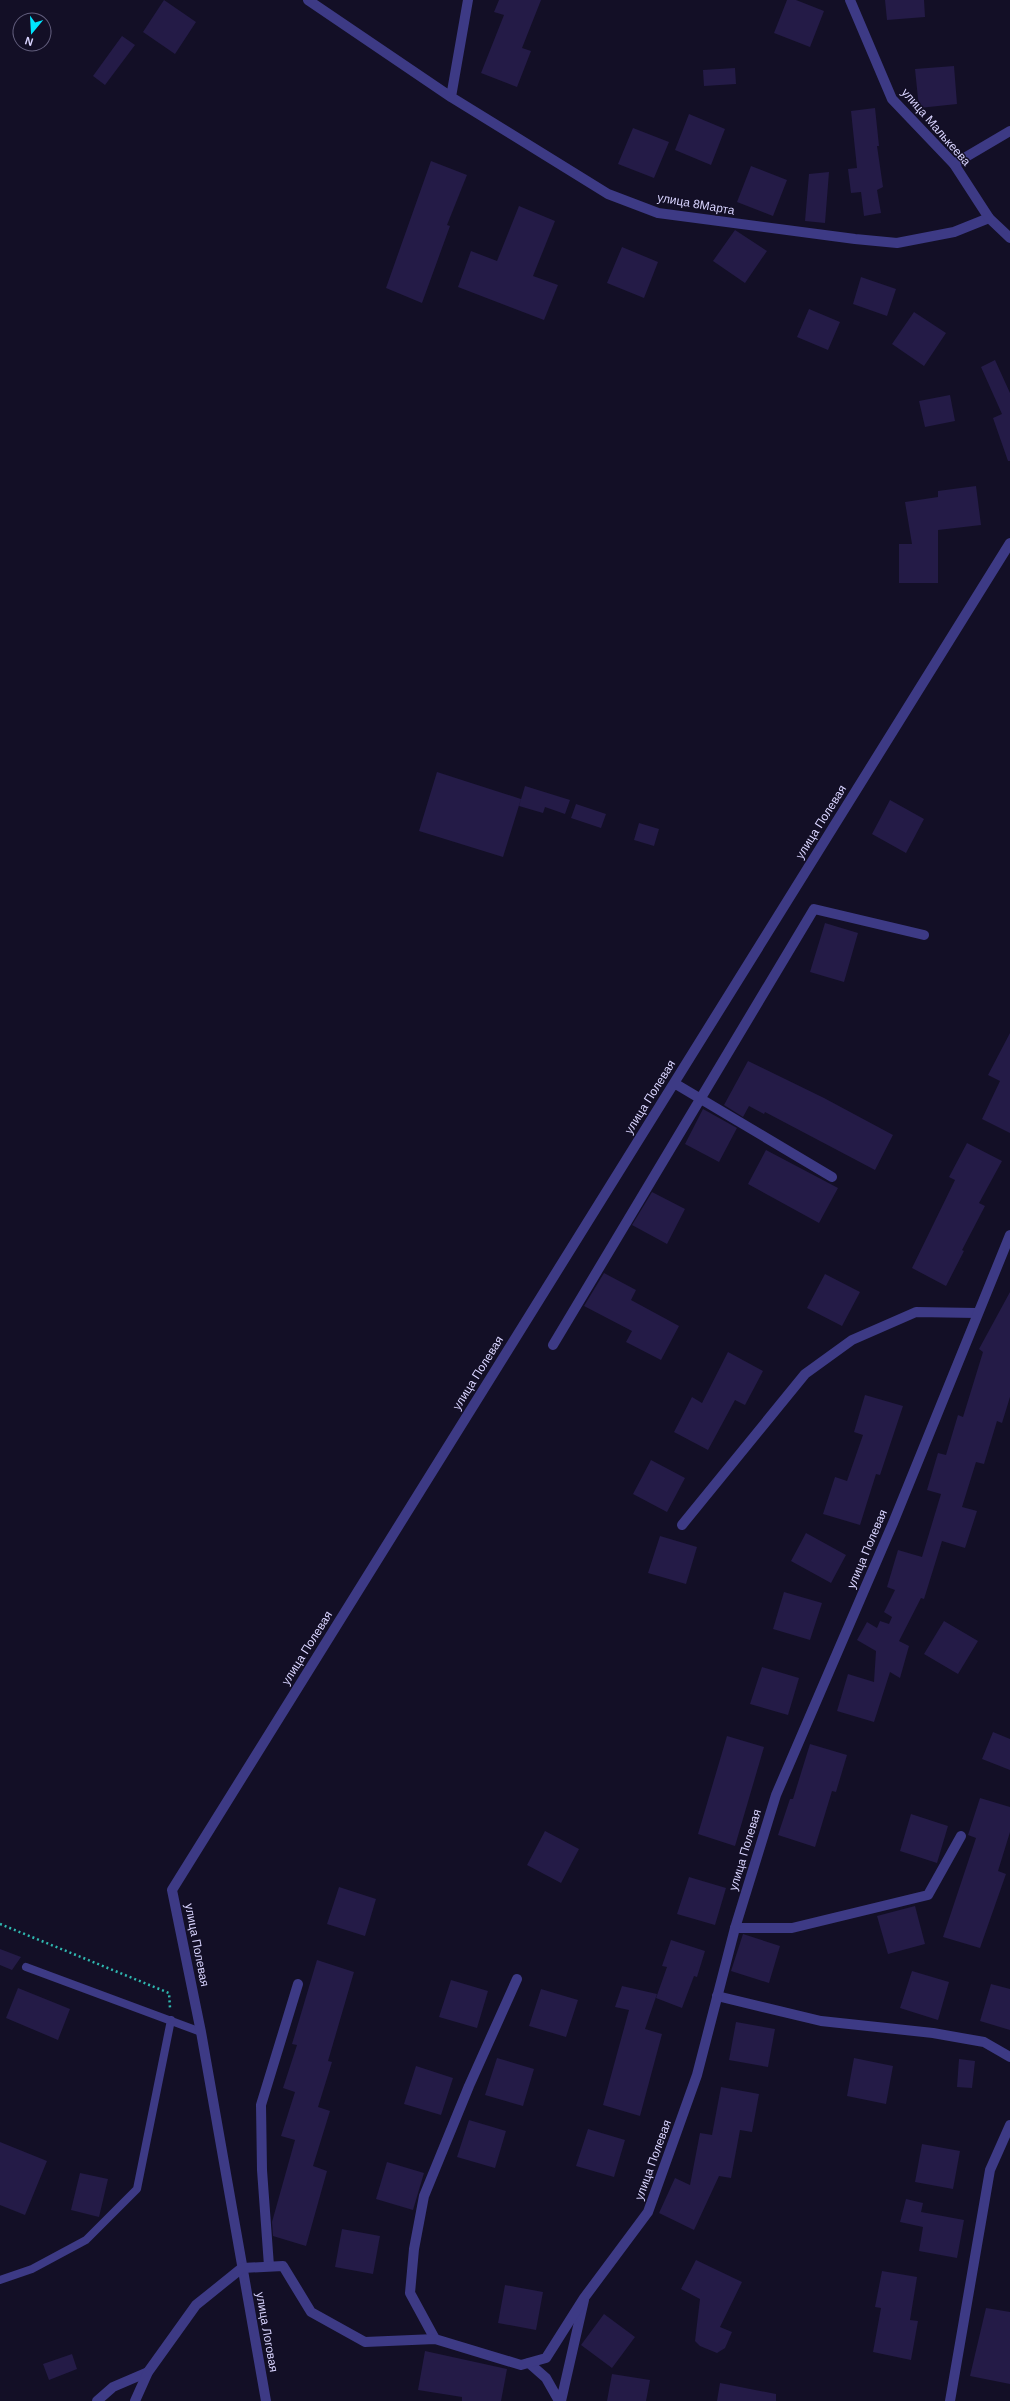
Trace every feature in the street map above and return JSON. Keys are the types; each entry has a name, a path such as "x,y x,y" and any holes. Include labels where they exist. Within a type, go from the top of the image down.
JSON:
{"street":[{"name":"улица 8Марта","path":"308,0 451,97 608,194 658,213 855,239 897,243 954,232 989,218"},
{"path":"451,97 468,0"},
{"name":"улица Малькеева","path":"850,0 892,99 954,164 989,218 1010,238"},
{"path":"954,164 1010,131"},
{"name":"улица Полевая","path":"242,2268 201,2032 172,1890 1010,543"},
{"path":"553,1345 814,910 924,935"},
{"path":"674,1083 832,1177"},
{"name":"улица Полевая","path":"269,2266 283,2266 311,2312 365,2342 435,2339 521,2365 546,2358 584,2298 648,2212 697,2075 734,1928 776,1795 893,1523 977,1313 1010,1235"},
{"path":"682,1525 805,1374 840,1348 852,1340 916,1312 977,1313"},
{"path":"734,1928 792,1928 928,1895 961,1836"},
{"path":"435,2339 410,2293 414,2249 424,2196 469,2086 517,1979"},
{"path":"135,2401 148,2372 196,2305 242,2268 269,2266 262,2170 260,2105 298,1984"},
{"path":"717,1996 821,2021 933,2033 984,2042 1010,2057"},
{"path":"950,2401 990,2170 1010,2125"},
{"name":"улица Логовая","path":"242,2268 266,2401"},
{"path":"560,2401 584,2298"},
{"path":"529,2363 546,2378 560,2401"},
{"path":"97,2401 113,2387 148,2372"}],"lane":[{"path":"26,1966 201,2032"},
{"path":"0,2280 32,2268 86,2240 137,2189 171,2020"}],"path":[{"path":"0,1924 169,1993 171,2020"}],"building":[{"path":"164,0 196,22 175,54 143,32"},
{"path":"499,0 541,0 522,48 531,51 517,87 481,73 504,15 494,12"},
{"path":"787,0 796,0 824,11 810,47 774,33"},
{"path":"885,0 924,0 925,17 887,20"},
{"path":"122,36 135,45 105,85 93,76"},
{"path":"954,66 957,104 919,108 915,69"},
{"path":"735,68 736,84 704,86 703,70"},
{"path":"875,108 879,146 877,146 883,187 877,190 881,213 864,216 861,192 851,193 848,169 857,168 851,111"},
{"path":"689,114 725,129 711,165 675,150"},
{"path":"633,128 669,142 654,178 618,164"},
{"path":"431,161 467,175 447,225 450,226 422,303 386,288"},
{"path":"751,166 787,180 773,216 737,202"},
{"path":"829,172 825,223 805,221 809,174"},
{"path":"519,206 555,221 533,276 558,285 544,320 458,287 471,251 497,261"},
{"path":"735,230 767,251 745,283 713,261"},
{"path":"622,247 658,262 644,298 607,283"},
{"path":"861,277 896,289 887,316 853,304"},
{"path":"809,309 840,322 828,350 797,337"},
{"path":"914,312 946,333 924,366 892,344"},
{"path":"995,360 1010,393 1010,461 1008,461 993,418 1002,414 981,367"},
{"path":"950,395 955,421 925,427 919,401"},
{"path":"976,486 981,525 938,530 938,583 899,583 899,544 912,544 905,502 938,497 938,491"},
{"path":"437,772 521,799 503,857 419,831"},
{"path":"525,786 570,800 565,814 545,807 543,813 519,806"},
{"path":"890,800 924,819 906,853 872,834"},
{"path":"576,804 606,814 601,828 571,818"},
{"path":"639,823 659,829 654,846 634,840"},
{"path":"825,923 858,933 844,982 810,972"},
{"path":"1010,1033 1010,1133 982,1119 1000,1081 988,1075"},
{"path":"748,1061 824,1098 893,1135 875,1170 765,1112 764,1114 749,1106 743,1117 724,1105"},
{"path":"703,1109 737,1128 719,1162 685,1144"},
{"path":"967,1143 1002,1161 979,1203 985,1206 962,1250 964,1251 946,1286 912,1268 955,1180 949,1177"},
{"path":"766,1150 838,1188 819,1223 748,1184"},
{"path":"652,1192 685,1209 667,1244 632,1225"},
{"path":"604,1273 636,1290 631,1300 679,1326 661,1360 626,1342 632,1331 584,1306"},
{"path":"825,1274 860,1292 842,1326 807,1308"},
{"path":"1010,1292 1010,1397 1002,1423 997,1421 984,1464 976,1462 962,1507 977,1511 965,1548 942,1541 924,1599 921,1598 899,1641 909,1646 900,1678 890,1672 874,1722 837,1711 848,1674 874,1682 876,1651 857,1640 867,1622 877,1628 880,1621 889,1624 892,1617 884,1612 895,1590 887,1587 898,1550 922,1557 941,1494 927,1490 938,1453 946,1455 958,1415 963,1417 983,1352 979,1349"},
{"path":"728,1352 763,1371 745,1405 735,1400 708,1450 674,1432 692,1397 702,1403"},
{"path":"865,1395 903,1406 880,1475 876,1474 860,1525 823,1514 835,1477 847,1481 863,1435 854,1432"},
{"path":"651,1460 685,1478 667,1512 633,1494"},
{"path":"806,1533 846,1555 831,1583 791,1561"},
{"path":"660,1536 697,1547 686,1584 648,1573"},
{"path":"784,1592 822,1603 810,1640 773,1629"},
{"path":"944,1621 978,1641 958,1674 924,1654"},
{"path":"762,1667 799,1678 788,1715 750,1704"},
{"path":"993,1732 1010,1739 1010,1770 982,1759"},
{"path":"727,1736 764,1747 735,1846 698,1834"},
{"path":"810,1744 847,1755 836,1792 832,1791 815,1847 778,1835 790,1799 793,1799"},
{"path":"980,1798 1010,1807 1010,1832 998,1871 1006,1874 980,1948 943,1937 976,1838 968,1835"},
{"path":"911,1814 948,1826 937,1863 900,1851"},
{"path":"545,1831 579,1849 561,1883 527,1865"},
{"path":"689,1877 726,1888 715,1925 677,1914"},
{"path":"339,1887 376,1899 365,1936 327,1924"},
{"path":"915,1906 925,1944 888,1954 877,1916"},
{"path":"743,1934 780,1946 769,1983 731,1971"},
{"path":"671,1940 705,1951 697,1977 694,1976 682,2008 656,1998 667,1967 662,1966"},
{"path":"0,1949 21,1957 12,1970 0,1965"},
{"path":"317,1960 354,1972 328,2061 332,2062 318,2107 330,2111 313,2166 327,2171 306,2246 273,2236 272,2222 295,2140 281,2136 295,2092 283,2088 297,2045 292,2044"},
{"path":"912,1971 949,1982 938,2020 900,2008"},
{"path":"451,1980 488,1991 477,2028 439,2017"},
{"path":"991,1984 1010,1989 1010,2030 980,2021"},
{"path":"622,1986 657,1994 645,2029 662,2034 640,2116 603,2105 629,2010 615,2007"},
{"path":"18,1988 70,2009 58,2040 6,2018"},
{"path":"541,1989 578,2000 566,2037 529,2026"},
{"path":"736,2022 775,2029 768,2067 729,2060"},
{"path":"497,2058 534,2069 523,2106 485,2095"},
{"path":"854,2058 893,2066 886,2104 847,2096"},
{"path":"959,2059 975,2061 972,2088 957,2087"},
{"path":"416,2066 453,2078 441,2115 404,2104"},
{"path":"721,2087 759,2094 752,2132 740,2130 731,2178 719,2176 694,2230 659,2213 675,2178 690,2185 700,2133 712,2135"},
{"path":"469,2120 506,2131 495,2168 457,2157"},
{"path":"588,2129 625,2140 614,2177 576,2166"},
{"path":"0,2142 47,2161 25,2215 0,2205"},
{"path":"922,2144 960,2151 953,2189 915,2182"},
{"path":"387,2162 424,2173 413,2210 376,2199"},
{"path":"80,2173 108,2179 99,2217 71,2210"},
{"path":"906,2199 923,2203 921,2212 964,2220 957,2258 919,2251 923,2227 900,2222"},
{"path":"342,2229 380,2236 373,2274 335,2267"},
{"path":"696,2260 742,2282 720,2327 732,2332 725,2348 717,2353 700,2346 695,2341 700,2299 681,2289"},
{"path":"882,2271 917,2277 910,2320 918,2321 911,2360 873,2352 881,2308 875,2307"},
{"path":"505,2285 543,2292 536,2330 498,2323"},
{"path":"986,2308 1010,2312 1010,2384 970,2376"},
{"path":"604,2314 635,2337 612,2368 581,2345"},
{"path":"425,2351 507,2369 501,2401 462,2401 462,2397 418,2390"},
{"path":"72,2354 77,2369 49,2380 43,2364"},
{"path":"612,2374 650,2380 646,2401 607,2401"},
{"path":"720,2383 776,2394 776,2401 717,2401"}]}
